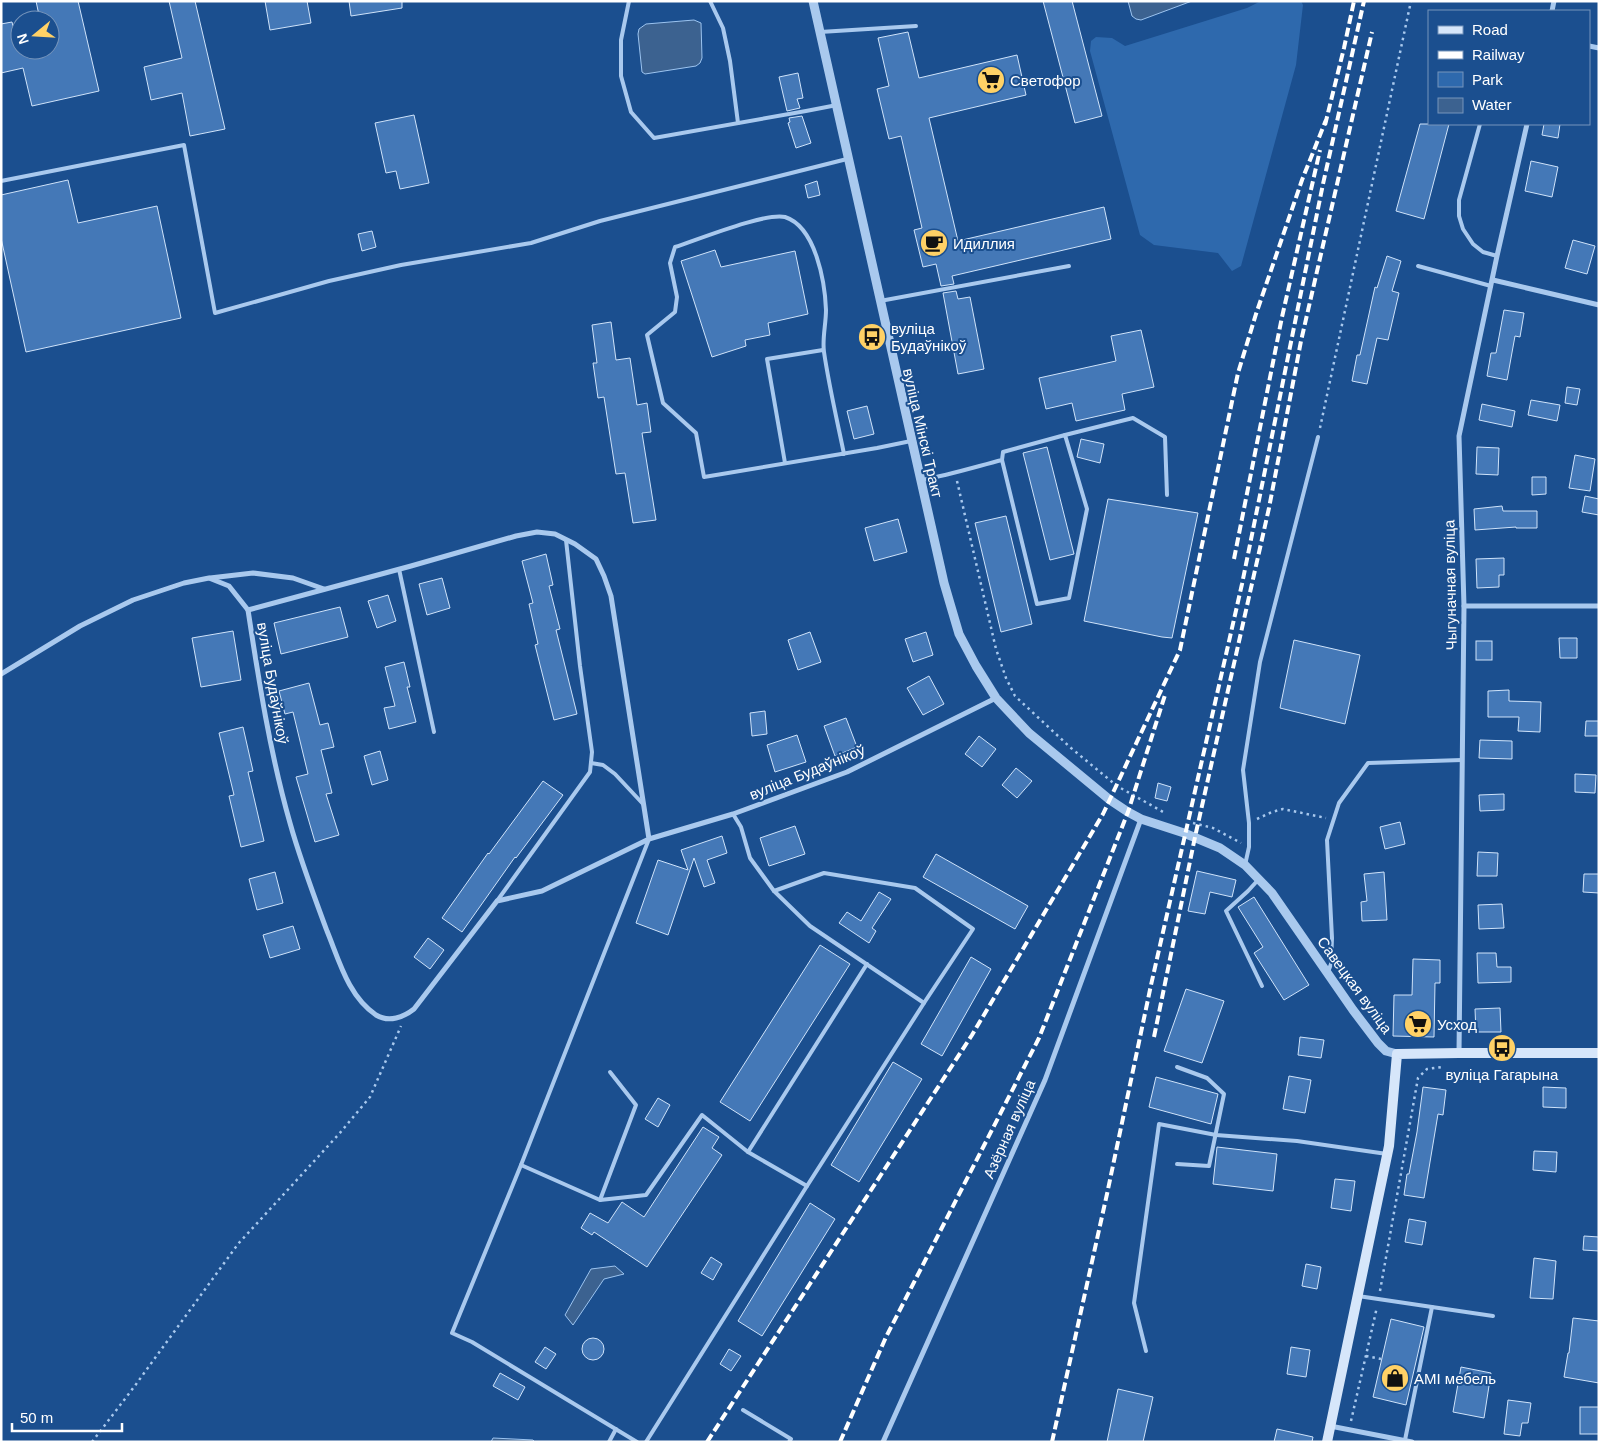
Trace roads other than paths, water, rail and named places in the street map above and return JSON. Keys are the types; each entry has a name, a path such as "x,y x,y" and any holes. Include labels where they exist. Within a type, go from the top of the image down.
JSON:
{"main road":[{"path":"1327,1442 1387,1154 1398,1054 1599,1053"}],"street":[{"name":"вуліца Мінскі Тракт","path":"813,1 944,583 960,634 976,666 996,698 1029,732"},
{"name":"Чыгуначная вуліца","path":"1459,1053 1464,606 1459,436 1497,256 1528,125"},
{"path":"1492,280 1599,304"},
{"name":"вуліца Будаўнікоў","path":"649,839 611,596 596,559 575,544 555,534 537,532 516,536 248,610 265,719 290,823 326,926 345,977 360,1000 378,1016 393,1019 404,1017 414,1009 497,901 542,891 649,839 734,814 847,772 996,698"},
{"path":"1,674 80,626 133,600 184,583 252,573 293,578 325,589"},
{"path":"209,578 229,586 248,610"},
{"path":"1464,606 1599,606"},
{"name":"Савецкая вуліца","path":"1029,732 1110,800 1141,819 1195,837 1220,848 1245,865 1272,893 1378,1044 1386,1051 1398,1054"},
{"name":"Азёрная вуліца","path":"883,1442 1044,1080 1141,819"},
{"path":"1330,1426 1412,1442"}],"lane":[{"path":"628,1 621,40 621,76 631,112 654,138 837,104"},
{"path":"710,1 723,28 730,61 738,123"},
{"path":"820,32 916,26"},
{"path":"1480,125 1459,200 1459,216 1463,229 1473,244 1483,252 1497,256"},
{"path":"1,181 184,145 215,313 329,281 383,269 531,243 600,221 848,159"},
{"path":"844,454 823,350 826,310 820,267 814,247 807,235 798,224 784,217 762,218 676,247 670,263 677,297 675,312 647,335 663,402 696,432 704,477 844,454 911,441"},
{"path":"880,301 1069,266"},
{"path":"1418,266 1491,286"},
{"path":"785,463 767,359 823,350"},
{"path":"1065,435 1087,509 1068,598 1038,604 1002,460 1004,452 1065,435 1133,418 1165,437 1167,495"},
{"path":"1245,865 1249,847 1249,823 1243,770 1260,662 1318,437"},
{"path":"920,480 955,474 966,469 1002,460"},
{"path":"497,901 590,772 592,752 566,539"},
{"path":"399,569 434,732"},
{"path":"1327,973 1331,964 1332,938 1327,840 1339,803 1368,763 1462,760"},
{"path":"591,763 603,766 615,774 644,805"},
{"path":"734,814 741,828 750,858 774,891 810,926 924,1003"},
{"path":"637,1442 472,1342 452,1333 521,1165 649,839"},
{"path":"646,1442 806,1186 974,929 915,888 824,873 774,891"},
{"path":"1259,878 1226,911 1262,986"},
{"path":"748,1152 867,964"},
{"path":"1177,1067 1207,1078 1224,1094 1209,1166 1177,1164"},
{"path":"600,1200 636,1105 610,1072"},
{"path":"521,1165 600,1200 646,1195 702,1115 748,1152 806,1186"},
{"path":"1146,1351 1134,1303 1159,1124 1216,1135 1296,1141 1387,1154"},
{"path":"1357,1296 1493,1316"},
{"path":"1405,1440 1432,1307"},
{"path":"743,1410 791,1439 789,1442"},
{"path":"609,1442 616,1429"}],"water":[{"path":"1128,1 1192,1 1141,20 1132,16"},
{"path":"694,20 701,23 702,58 700,63 696,66 645,74 642,72 639,29 646,24"},
{"path":"615,1266 624,1274 604,1279 573,1325 565,1315 591,1269"},
{"path":"493,1438 533,1440 535,1442 491,1442"}],"railway":[{"path":"1325,125 1354,1"},
{"path":"1052,1442 1151,985 1242,584 1323,184 1364,1"},
{"path":"1154,1037 1195,837 1269,508 1301,341 1372,32"},
{"path":"707,1442 972,1035 1103,814 1180,650 1238,373 1302,180 1326,120"},
{"path":"1234,559 1282,317 1320,150"},
{"path":"840,1442 886,1337 1039,1038 1128,812 1165,695"}],"place":[{"name":"Светофор","path":"991,80"},
{"name":"Идиллия","path":"934,243"},
{"name":"вуліца Будаўнікоў","path":"872,337"},
{"name":"Усход","path":"1418,1024"},
{"name":"вуліца Гагарына","path":"1502,1048"},
{"name":"AMI мебель","path":"1395,1378"}]}
